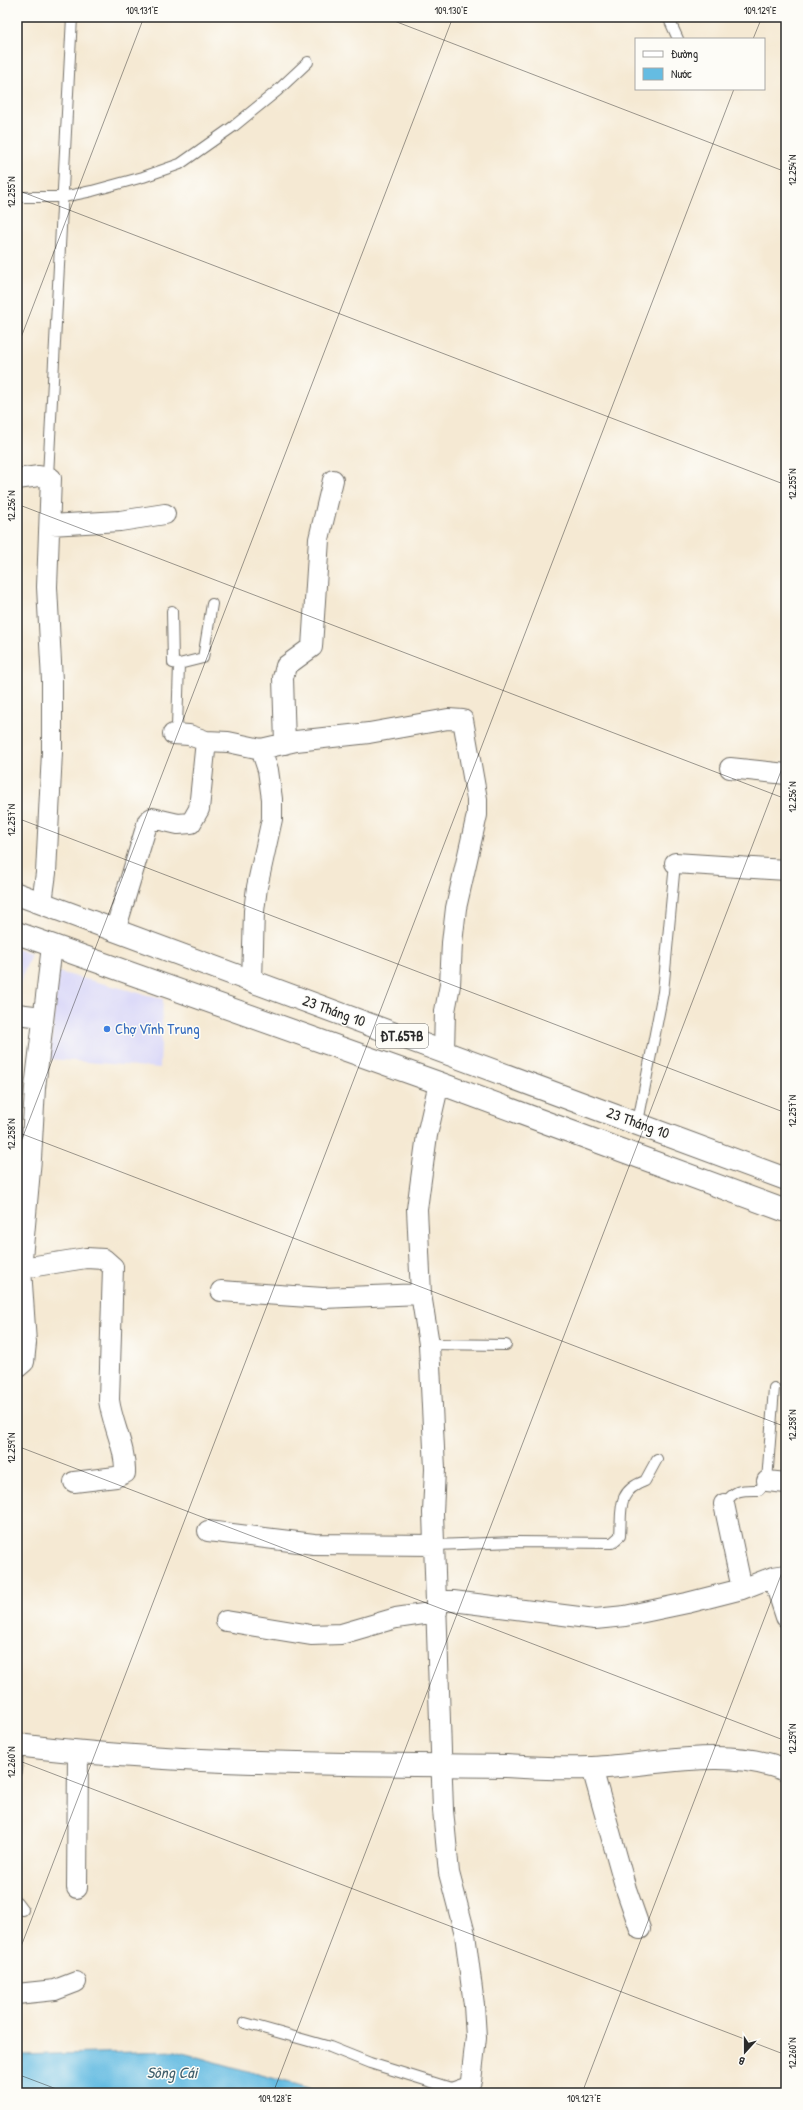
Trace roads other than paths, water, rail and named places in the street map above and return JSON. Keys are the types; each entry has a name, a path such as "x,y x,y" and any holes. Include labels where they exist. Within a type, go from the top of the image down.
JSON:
{"main road":[{"name":"23 Tháng 10","path":"17,894 638,1122 786,1179"},
{"name":"23 Tháng 10","path":"17,933 439,1083 786,1210"},
{"path":"439,1083 444,1051"},
{"path":"17,1745 78,1752 261,1762 592,1768 710,1758 752,1761 786,1770"}],"street":[{"path":"17,480 48,476 51,478 48,587 52,681 52,752 46,873 42,903"},
{"path":"284,744 284,678 286,666 312,647 319,539 333,480"},
{"path":"50,524 120,521 165,514"},
{"path":"173,734 189,735 206,741 228,742 261,749 296,741 376,732 448,719 463,720 477,799 477,815 456,908 452,943 450,985 445,1011 444,1051"},
{"path":"115,931 148,821 152,818 178,824 192,823 199,809 206,741"},
{"path":"252,980 254,911 257,887 272,819 272,799 269,777 265,758 261,749"},
{"path":"730,768 786,774"},
{"path":"675,862 786,870"},
{"path":"17,1368 24,1362 26,1343 19,1269 31,1159 35,1088 42,1017 52,946"},
{"path":"17,1014 42,1017"},
{"path":"439,1083 427,1135 417,1209 420,1294 429,1344 435,1470 433,1513 437,1607 440,1765 449,1873 464,1934 474,2005 476,2037 471,2081"},
{"path":"19,1269 86,1258 104,1259 113,1267 109,1400 111,1417 125,1462 125,1473 116,1477 74,1482"},
{"path":"221,1290 323,1298 420,1294"},
{"path":"724,1504 742,1588"},
{"path":"208,1531 314,1544 435,1545"},
{"path":"226,1621 311,1635 341,1634 437,1607 453,1601 595,1619 625,1616 742,1588 780,1576 786,1617"},
{"path":"77,1888 78,1752"},
{"path":"592,1768 626,1889 640,1929"},
{"path":"17,1994 55,1990 76,1982"}],"lane":[{"path":"48,476 72,17"},
{"path":"668,17 678,38"},
{"path":"17,197 63,196 121,183 180,164 234,126 308,62"},
{"path":"172,611 173,663 180,664 203,658 212,604"},
{"path":"173,734 177,727 180,664"},
{"path":"638,1122 663,992 675,862"},
{"path":"429,1344 506,1345"},
{"path":"724,1504 733,1493 744,1490 759,1490 776,1482 774,1388"},
{"path":"435,1545 517,1542 612,1543 620,1536 624,1495 633,1485 645,1481 657,1459"},
{"path":"17,1745 17,1771"},
{"path":"245,2023 330,2048 370,2064 450,2088 471,2081"}],"water":[{"name":"Sông Cái","path":"176,2051 326,2093 17,2093 17,2055"}],"place":[{"name":"Chợ Vĩnh Trung","path":"107,1029"}]}
